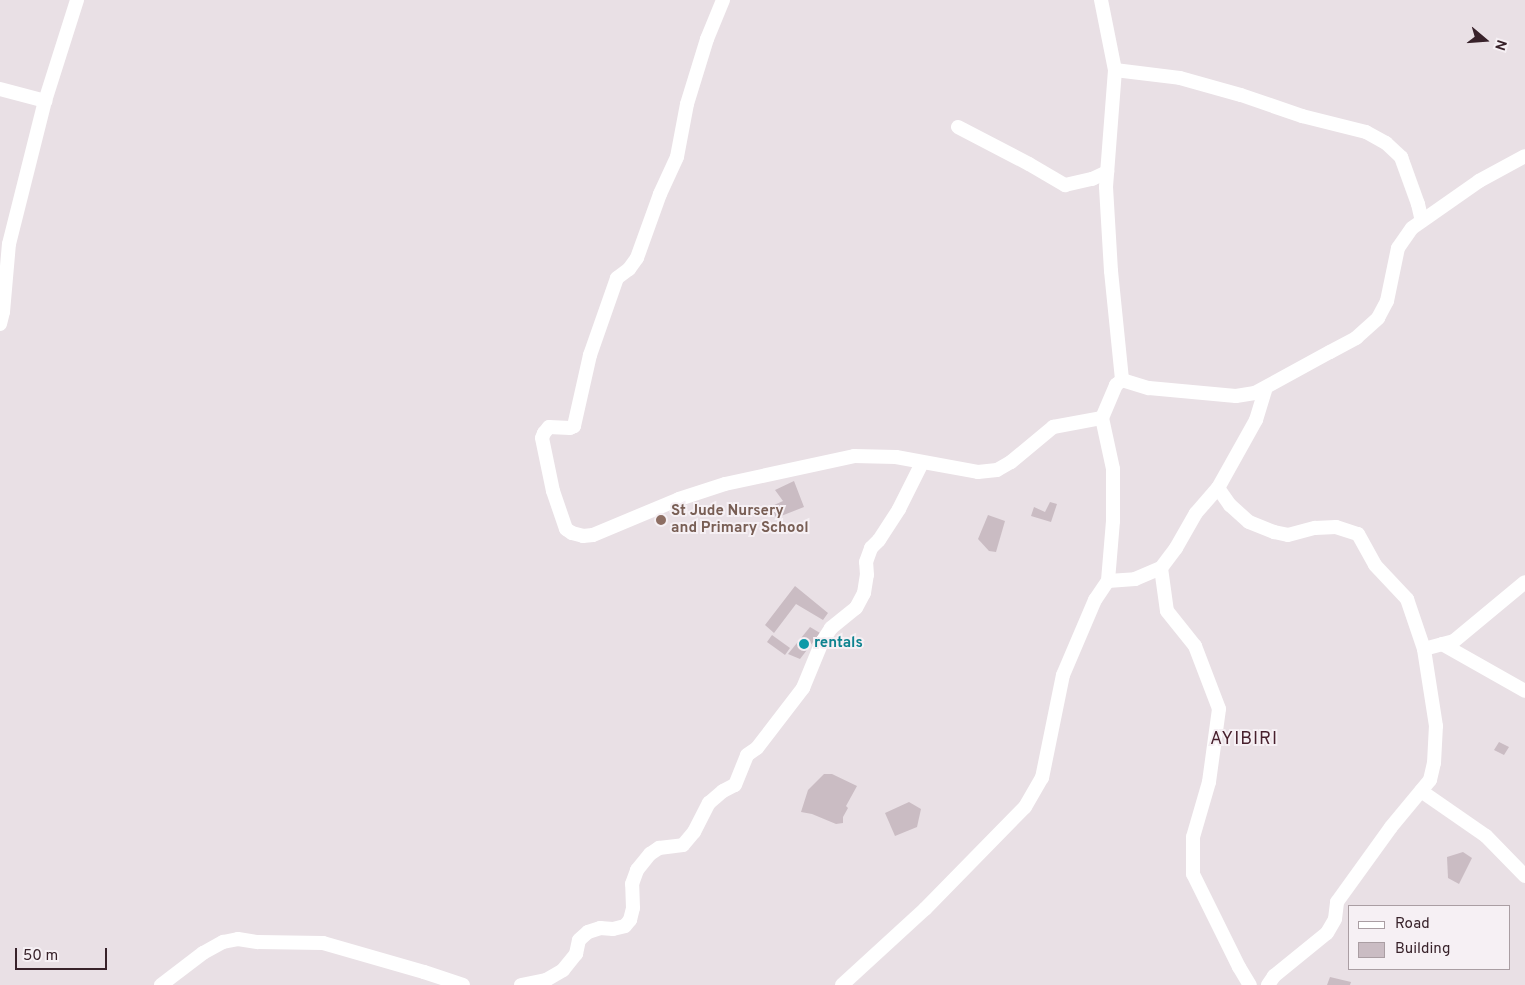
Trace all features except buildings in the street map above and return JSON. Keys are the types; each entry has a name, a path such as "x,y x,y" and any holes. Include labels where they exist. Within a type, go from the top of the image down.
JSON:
{"street":[{"path":"0,324 3,312 4,245 45,101 77,0"},
{"path":"723,0 707,39 687,104 677,157 660,194 637,258 629,269 617,278 590,355 574,426 570,428 549,427 544,433 544,448 562,521 572,533 583,536 593,535 679,499 725,484 854,456 876,455 978,472 997,470 1010,462 1053,427 1102,418"},
{"path":"1101,0 1115,70 1107,172 1111,271 1122,380"},
{"path":"1115,70 1180,78 1242,95 1302,116 1366,132 1386,143 1401,157 1416,195 1422,221"},
{"path":"0,89 45,101"},
{"path":"958,127 1029,164 1064,185 1077,184 1107,172"},
{"path":"1122,380 1149,388 1236,396 1255,393 1356,338 1378,318 1387,301 1396,254 1401,242 1412,228 1479,181 1525,156"},
{"path":"842,985 925,908 1025,807 1042,778 1063,675 1095,600 1108,581 1113,521 1113,469 1102,418 1116,385 1122,380"},
{"path":"1108,581 1135,579 1161,568 1176,548 1196,513 1218,488 1256,420 1266,387"},
{"path":"522,985 546,980 563,970 576,954 579,940 588,932 600,928 613,929 625,926 630,920 633,908 632,884 637,870 659,848 683,845 694,832 708,802 735,785 747,755 757,748 803,688 822,642 831,628 856,608 864,593 868,575 866,562 871,548 879,540 899,509 922,463"},
{"path":"1218,488 1230,504 1249,522 1274,532 1288,535 1315,528 1336,527 1358,534 1375,565 1407,599 1424,649 1436,726 1434,763 1430,780 1391,827 1337,902 1335,918 1327,933 1274,976 1268,985"},
{"path":"1161,568 1167,611 1196,646 1219,709 1209,782 1192,837 1193,874 1239,967 1250,985"},
{"path":"1424,649 1454,641 1478,619 1525,582"},
{"path":"1442,644 1525,691"},
{"path":"1422,790 1486,836 1525,876"},
{"path":"161,985 203,954 223,942 238,939 258,942 323,943 463,985"}],"place":[{"name":"St Jude Nursery and Primary School","path":"661,520"},
{"name":"rentals","path":"804,644"}],"district":[{"name":"AYIBIRI","path":"1244,740"}]}
